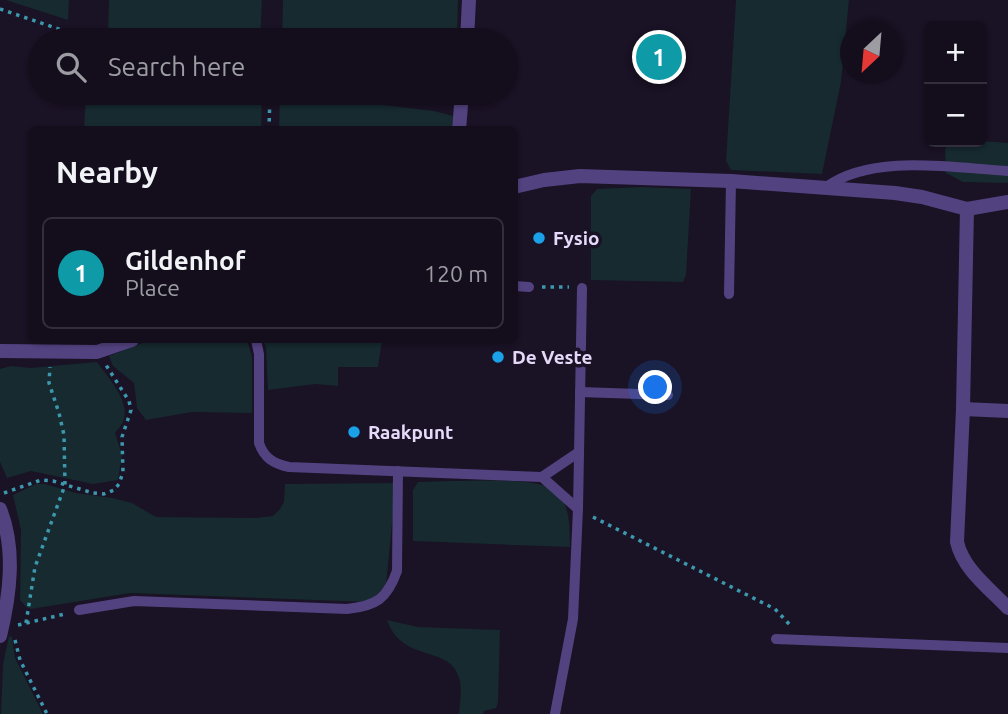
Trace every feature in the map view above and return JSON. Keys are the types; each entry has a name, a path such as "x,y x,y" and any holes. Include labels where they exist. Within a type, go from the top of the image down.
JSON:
{"street":[{"path":"468,28 469,0"},
{"path":"459,126 461,105"},
{"path":"518,186 580,176 826,187 922,197 967,209 1008,202"},
{"path":"967,209 957,542 959,554 966,564 1008,607"},
{"path":"0,351 97,352 123,343"},
{"path":"963,408 1008,411"},
{"path":"0,509 8,539 10,564 9,622 0,636"}],"lane":[{"path":"826,187 840,177 893,165 1008,171"},
{"path":"729,294 731,181"},
{"path":"518,286 529,287"},
{"path":"555,714 573,620 582,288"},
{"path":"256,343 259,443 262,453 278,465 542,477 579,452"},
{"path":"580,392 668,395"},
{"path":"79,610 134,601 347,609 366,607 381,599 391,586 397,571 398,471"},
{"path":"542,477 578,509"},
{"path":"776,639 1008,648"}],"path":[{"path":"0,9 56,28"},
{"path":"269,126 270,105"},
{"path":"529,287 582,288"},
{"path":"26,623 35,567 65,485 64,435 48,383 52,352"},
{"path":"0,495 41,480 104,494 120,484 123,472 121,437 131,410 129,401 97,352"},
{"path":"578,509 775,609 804,639"},
{"path":"47,714 20,660 9,622 26,623 79,610"}],"green space":[{"path":"6,0 69,0 68,20"},
{"path":"109,0 262,0 261,28 108,28"},
{"path":"283,0 458,0 457,28 282,28"},
{"path":"736,0 849,0 847,21 840,21 841,84 822,174 731,170 726,161"},
{"path":"85,105 262,105 261,126 84,126"},
{"path":"280,105 383,105 453,116 452,126 279,126"},
{"path":"987,141 1008,143 1008,183 963,182 946,173 945,149 987,147"},
{"path":"597,189 691,189 686,275 683,282 591,280 591,196"},
{"path":"142,343 248,343 252,357 252,413 192,412 146,420 137,408 134,383 113,366 109,356"},
{"path":"264,343 382,343 378,367 338,367 338,386 315,384 268,390"},
{"path":"97,362 117,389 124,404 123,421 115,433 122,455 118,480 93,484 31,471 7,478 0,462 0,369 11,366 30,368"},
{"path":"418,482 526,482 553,489 560,495 568,513 570,547 413,541 413,490"},
{"path":"396,483 386,585 369,602 130,593 31,609 20,600 21,530 13,495 36,484 132,503 156,517 255,518 273,516 280,509 284,502 285,484"},
{"path":"387,620 418,627 500,630 496,708 484,711 483,714 459,714 460,684 453,666 403,642"},
{"path":"9,636 12,637 15,658 43,714 1,714 3,664"}],"place":[{"name":"Gildenhof","path":"659,57"},
{"name":"Fysio","path":"539,238"},
{"name":"De Veste","path":"498,357"},
{"name":"Raakpunt","path":"354,432"}]}
